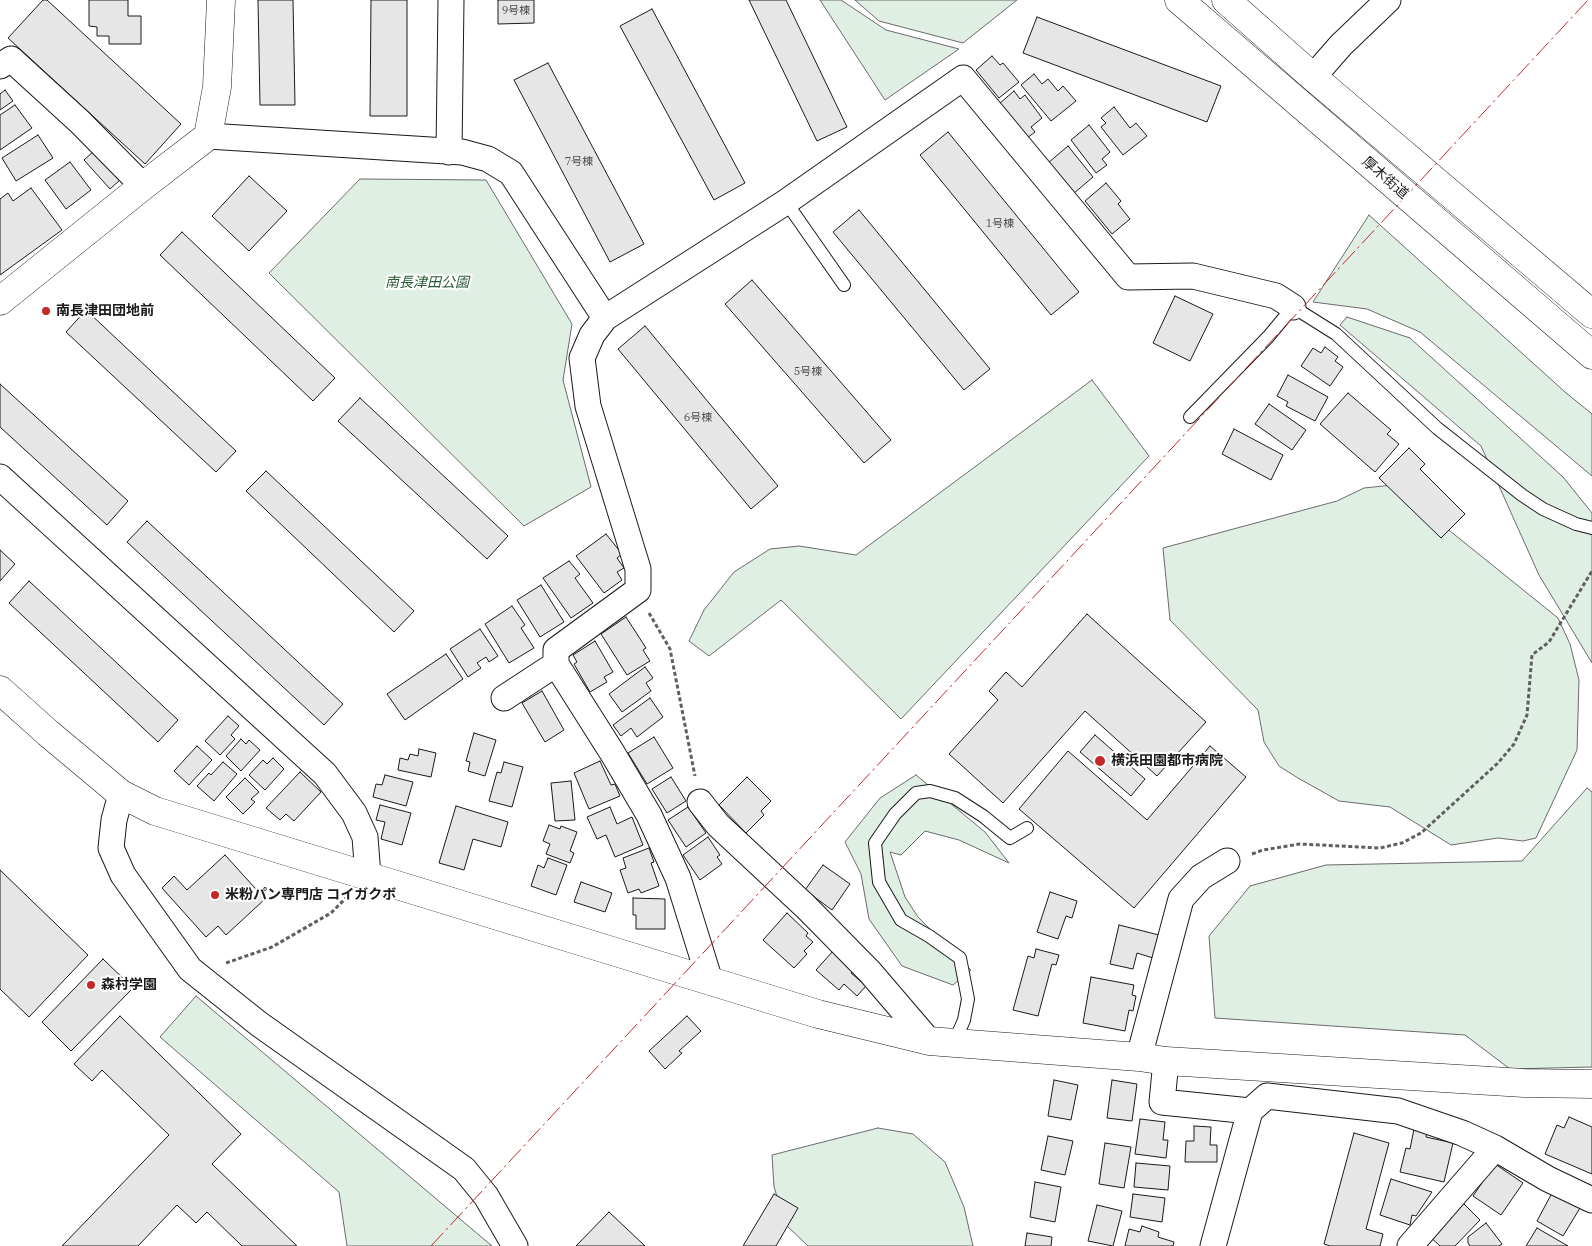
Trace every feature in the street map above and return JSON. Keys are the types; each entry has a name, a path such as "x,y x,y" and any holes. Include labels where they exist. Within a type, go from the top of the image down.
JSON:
{"main road":[{"path":"0,301 208,136 217,87 221,0"},
{"name":"厚木街道","path":"1179,0 1592,355"},
{"path":"1226,0 1313,77 1592,314"},
{"path":"0,690 121,794 154,812 818,1014 942,1042 1166,1061 1524,1083 1592,1084"}],"street":[{"path":"449,152 451,0"},
{"path":"1313,77 1341,45 1388,0"},
{"path":"0,66 11,59 80,122 143,186"},
{"path":"710,982 678,878 649,815 556,664 556,650 638,590 638,569 588,406 582,358 592,335 605,318 786,202 963,78 1128,278 1193,276 1276,296 1293,307"},
{"path":"208,136 462,152 488,159 511,173 605,318"},
{"path":"0,477 325,774 354,813 365,837 368,876"},
{"path":"504,698 556,664"},
{"path":"121,794 114,820 111,848 123,875 190,970 259,1024 464,1169 486,1196 516,1246"},
{"path":"700,802 718,825 806,907 942,1042"},
{"path":"1139,1058 1181,899 1201,877 1227,861"},
{"path":"1166,1061 1162,1102 1250,1111"},
{"path":"1213,1246 1250,1111 1267,1096 1398,1111 1462,1133 1495,1148 1548,1179 1592,1200"},
{"path":"1410,1246 1495,1148"}],"lane":[{"path":"786,202 844,285"},
{"path":"1190,417 1268,337 1293,307 1336,334 1437,428 1522,496 1543,509 1576,524 1592,528"},
{"path":"942,1042 964,1020 968,999 960,958 929,936 901,920 879,882 875,843 895,814 916,793 930,791 955,798 983,816 1010,838 1027,828"}],"path":[{"path":"1227,861 1263,850 1300,844 1380,848 1402,843 1421,833 1498,763 1514,744 1527,715 1532,655 1548,642 1592,572"},
{"path":"638,590 670,649 700,802"},
{"path":"190,970 233,961 272,947 331,913"}],"green space":[{"path":"820,0 841,0 886,30 959,49 885,100"},
{"path":"855,0 1017,0 963,43 879,21"},
{"name":"南長津田公園","path":"360,179 486,180 572,324 563,380 591,487 524,526 269,273"},
{"path":"1369,215 1565,392 1592,414 1592,476 1420,332 1367,309 1313,302"},
{"path":"1347,317 1410,338 1563,477 1592,513 1592,663 1539,575 1481,446 1340,325"},
{"path":"1092,380 1149,456 901,719 781,600 709,656 689,641 704,610 734,572 770,549 799,546 856,555"},
{"path":"1393,485 1558,618 1570,644 1579,680 1577,750 1536,838 1523,841 1498,838 1451,845 1390,807 1339,801 1298,778 1279,766 1264,742 1258,710 1170,620 1163,548 1337,501 1364,488"},
{"path":"916,775 985,832 1009,863 959,840 925,831 901,855 890,852 905,897 918,917 971,970 953,985 902,966 869,919 861,874 845,842 880,798"},
{"path":"1587,788 1592,792 1592,1067 1510,1069 1465,1035 1215,1018 1209,936 1250,886 1326,865 1522,861"},
{"path":"196,996 492,1246 347,1246 339,1192 160,1037"},
{"path":"878,1128 913,1134 945,1162 964,1207 973,1246 808,1246 786,1225 774,1187 772,1155"}],"building":[{"path":"43,0 47,0 181,124 145,164 8,38"},
{"path":"89,0 128,0 128,16 141,16 141,44 109,44 109,36 97,36 97,27 89,26"},
{"path":"258,0 293,0 295,105 260,105"},
{"path":"371,0 407,0 407,116 370,116"},
{"path":"498,0 534,0 534,23 498,24"},
{"path":"749,0 786,0 847,127 817,141"},
{"path":"652,9 745,183 714,200 620,26"},
{"path":"1037,17 1221,86 1207,122 1023,53"},
{"path":"992,56 1000,65 1003,63 1019,82 999,98 976,70"},
{"path":"548,63 644,244 610,262 514,80"},
{"path":"1034,74 1042,84 1048,79 1058,91 1063,86 1076,101 1051,121 1021,85"},
{"path":"5,90 13,101 0,110 0,94"},
{"path":"1014,91 1020,99 1025,95 1042,118 1031,127 1035,132 1027,138 999,104"},
{"path":"15,105 32,128 0,150 0,115"},
{"path":"1114,107 1130,128 1136,123 1147,136 1123,155 1101,127 1106,123 1101,118"},
{"path":"1089,125 1110,152 1102,159 1107,165 1096,173 1071,140"},
{"path":"948,132 1079,292 1051,315 920,155"},
{"path":"38,135 53,158 16,181 2,158"},
{"path":"1068,146 1093,177 1073,194 1048,163"},
{"path":"95,150 121,179 110,189 84,160"},
{"path":"70,162 91,190 66,209 45,180"},
{"path":"249,176 287,211 249,251 212,216"},
{"path":"1106,183 1121,201 1118,204 1130,219 1112,234 1085,201"},
{"path":"31,188 62,230 0,275 0,199 8,193 13,201"},
{"path":"859,210 990,369 964,390 833,232"},
{"path":"182,232 335,378 313,401 160,255"},
{"path":"752,280 891,440 864,463 725,304"},
{"path":"1175,296 1213,314 1190,361 1153,343"},
{"path":"86,310 236,451 216,472 66,332"},
{"path":"645,326 778,486 751,509 618,349"},
{"path":"1325,347 1338,357 1335,361 1343,367 1330,386 1301,366 1313,348 1321,353"},
{"path":"1288,375 1328,397 1315,421 1286,406 1288,402 1277,396"},
{"path":"0,384 128,501 107,525 0,427"},
{"path":"1348,393 1391,430 1387,434 1399,444 1375,472 1320,424"},
{"path":"360,398 508,536 487,559 338,421"},
{"path":"1269,404 1306,430 1292,450 1255,424"},
{"path":"1234,429 1283,455 1271,480 1222,454"},
{"path":"1409,448 1425,464 1420,469 1465,514 1441,538 1379,478"},
{"path":"266,471 414,611 394,632 246,491"},
{"path":"147,521 343,704 324,725 127,542"},
{"path":"606,534 622,554 617,558 624,568 617,572 622,580 604,593 576,556"},
{"path":"0,550 15,564 0,581"},
{"path":"569,561 580,574 575,578 593,603 571,618 543,578"},
{"path":"29,581 178,720 158,742 9,603"},
{"path":"541,585 564,622 540,637 517,600"},
{"path":"512,606 525,625 521,628 534,648 509,663 485,624"},
{"path":"1087,614 1206,722 1157,776 1085,711 1003,803 949,754 998,700 989,691 1006,672 1022,687"},
{"path":"626,617 646,648 643,650 650,661 627,675 601,634"},
{"path":"480,629 498,656 489,662 486,657 477,663 481,668 468,677 450,649"},
{"path":"595,641 613,672 604,677 607,682 590,692 574,664 577,662 573,655"},
{"path":"446,654 463,679 405,720 387,694"},
{"path":"645,667 653,678 646,683 651,691 622,712 609,694"},
{"path":"542,691 564,730 545,742 522,703"},
{"path":"650,698 663,717 637,737 631,728 621,736 613,725"},
{"path":"228,716 239,726 231,735 235,739 220,755 205,741"},
{"path":"474,733 496,740 485,776 468,771 470,762 466,761"},
{"path":"1095,735 1145,779 1131,796 1080,752"},
{"path":"654,737 673,768 647,784 628,753"},
{"path":"241,739 246,744 249,740 260,750 241,771 226,756"},
{"path":"197,746 212,760 189,785 174,771"},
{"path":"1210,746 1246,777 1134,908 1019,809 1068,751 1147,820"},
{"path":"419,749 436,753 431,777 398,770 400,758 408,760 410,754 418,756"},
{"path":"273,758 284,769 265,790 249,775 263,760 267,764"},
{"path":"600,761 611,785 615,784 620,796 589,809 574,773"},
{"path":"223,762 237,774 214,801 197,786"},
{"path":"504,762 523,767 512,807 489,801 497,772 501,773"},
{"path":"300,772 321,792 294,821 286,814 280,820 266,808"},
{"path":"385,775 413,782 406,806 373,797 376,784 382,785"},
{"path":"671,777 686,801 667,813 652,789"},
{"path":"747,777 771,801 761,811 764,815 746,833 719,805"},
{"path":"245,778 259,792 251,799 255,802 243,814 226,797"},
{"path":"571,781 575,820 555,821 551,783"},
{"path":"380,805 411,813 402,845 381,839 385,822 376,820"},
{"path":"456,806 508,822 501,847 473,839 464,870 439,863"},
{"path":"610,807 617,824 632,817 643,845 615,857 606,835 597,839 587,817"},
{"path":"688,807 706,833 686,847 668,820"},
{"path":"549,825 560,829 561,826 577,832 570,851 574,853 570,863 546,854 550,844 543,841"},
{"path":"708,837 720,855 717,857 722,864 700,880 683,855"},
{"path":"649,848 654,862 651,863 659,886 641,893 639,889 628,893 620,870 626,868 623,858"},
{"name":"米粉パン専門店 コイガクボ","path":"225,855 265,899 226,935 218,926 206,937 162,888 174,876 187,890"},
{"path":"548,858 567,865 556,895 531,886 538,865 544,868"},
{"path":"823,865 850,884 832,910 805,890"},
{"path":"0,870 88,955 29,1017 0,989"},
{"path":"581,882 612,893 605,912 574,902"},
{"path":"1050,892 1077,901 1072,918 1066,916 1058,939 1037,932"},
{"path":"633,898 665,899 665,929 636,929 636,915 633,915"},
{"path":"787,913 808,933 806,936 813,942 804,951 807,954 794,968 763,940"},
{"path":"1119,925 1159,935 1153,958 1137,953 1133,969 1110,964"},
{"path":"1036,949 1059,955 1056,965 1052,964 1038,1016 1013,1010 1028,956 1034,958"},
{"path":"833,951 854,971 851,973 866,986 857,996 844,984 839,990 816,970"},
{"path":"103,959 133,988 71,1051 42,1022"},
{"path":"1091,977 1134,985 1132,995 1136,996 1133,1011 1129,1010 1125,1031 1083,1023"},
{"path":"120,1016 241,1134 212,1164 297,1246 242,1246 207,1212 196,1223 177,1205 138,1246 62,1246 169,1135 102,1070 92,1081 74,1064"},
{"path":"687,1016 701,1031 679,1051 682,1053 665,1069 649,1051"},
{"path":"1054,1080 1078,1085 1071,1120 1048,1116"},
{"path":"1112,1080 1137,1084 1132,1121 1107,1118"},
{"path":"1569,1117 1592,1127 1592,1174 1545,1154 1557,1125 1564,1128"},
{"path":"1140,1119 1165,1122 1163,1140 1168,1140 1166,1158 1135,1154"},
{"path":"1194,1126 1211,1127 1210,1145 1217,1145 1217,1162 1185,1162 1186,1141 1194,1141"},
{"path":"1414,1129 1427,1132 1426,1137 1453,1143 1444,1182 1400,1172 1406,1148 1410,1149"},
{"path":"1354,1133 1389,1143 1366,1229 1383,1234 1380,1246 1330,1246 1324,1244"},
{"path":"1048,1136 1073,1141 1065,1175 1041,1170"},
{"path":"1105,1143 1131,1147 1124,1188 1099,1184"},
{"path":"1136,1163 1170,1166 1168,1190 1134,1187"},
{"path":"1495,1164 1523,1183 1501,1215 1473,1196"},
{"path":"1391,1179 1432,1192 1416,1216 1412,1215 1410,1225 1380,1215"},
{"path":"1035,1182 1061,1187 1055,1222 1030,1217"},
{"path":"1552,1193 1580,1208 1563,1236 1537,1221"},
{"path":"774,1194 798,1208 776,1246 743,1246"},
{"path":"1133,1194 1165,1198 1162,1222 1130,1217"},
{"path":"1460,1200 1480,1220 1455,1246 1440,1246 1427,1234"},
{"path":"1097,1205 1122,1211 1113,1246 1088,1241"},
{"path":"609,1212 645,1246 576,1246"},
{"path":"1486,1223 1502,1244 1499,1246 1470,1246 1468,1237"},
{"path":"1142,1226 1159,1232 1158,1237 1174,1242 1173,1246 1125,1246 1129,1229 1140,1232"},
{"path":"1537,1228 1568,1246 1526,1246"},
{"path":"1027,1233 1052,1237 1051,1246 1025,1246"}],"power":[{"path":"431,1246 1588,0"}],"place":[{"name":"南長津田団地前","path":"46,311"},
{"name":"横浜田園都市病院","path":"1100,761"},
{"name":"米粉パン専門店 コイガクボ","path":"215,895"},
{"name":"森村学園","path":"91,985"}]}
